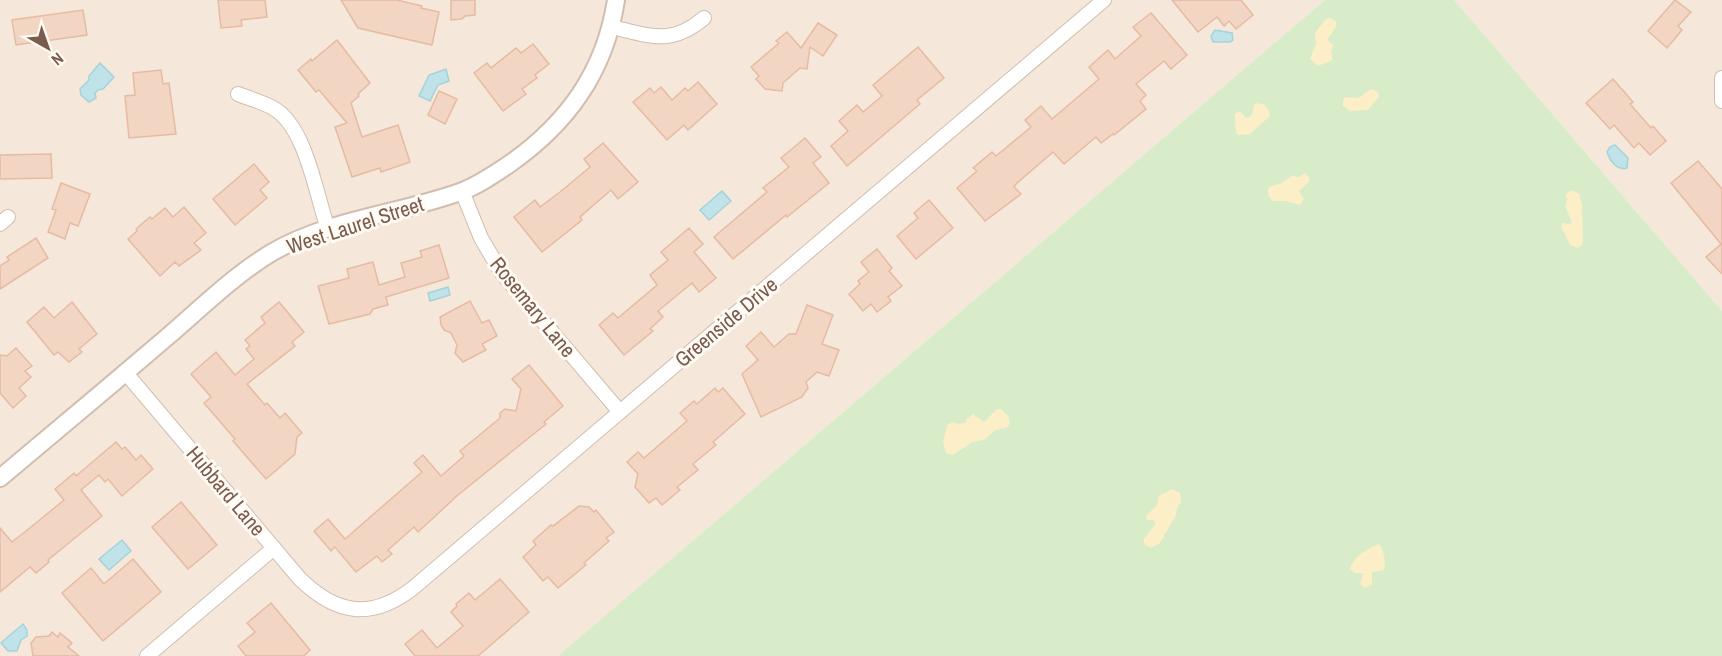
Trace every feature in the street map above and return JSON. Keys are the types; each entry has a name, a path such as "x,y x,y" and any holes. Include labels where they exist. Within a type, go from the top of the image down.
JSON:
{"street":[{"name":"West Laurel Street","path":"0,478 248,269 272,252 296,240 328,229 462,191 518,157 554,127 584,89 612,27 616,0"},
{"name":"Greenside Drive","path":"333,604 347,609 375,608 388,605 401,597 1104,0"},
{"path":"612,27 647,36 669,36 678,35 704,18"},
{"path":"1722,78 1722,101"},
{"path":"238,94 274,109 288,121 299,137 328,229"},
{"name":"Rosemary Lane","path":"462,191 481,238 501,272 620,412"},
{"name":"Hubbard Lane","path":"125,372 274,548 316,594 333,604"},
{"path":"147,656 274,548"}],"shaded area":[{"path":"0,0 1325,0 558,656 0,656"},
{"path":"1454,0 1722,0 1722,311"}],"green space":[{"path":"1325,0 1454,0 1722,311 1722,656 558,656"}],"sand":[{"path":"1326,19 1336,21 1336,27 1327,40 1333,45 1331,53 1333,60 1318,66 1310,59 1316,44 1315,33"},
{"path":"1371,89 1378,92 1379,97 1368,110 1350,111 1343,106 1345,97 1358,98"},
{"path":"1258,103 1265,105 1270,113 1269,117 1250,134 1239,135 1236,133 1235,114 1240,111 1246,118 1252,113 1254,105"},
{"path":"1305,173 1310,178 1299,191 1304,199 1300,205 1273,201 1269,196 1269,187 1282,183 1292,176 1299,177"},
{"path":"1571,190 1579,194 1582,204 1583,241 1582,245 1577,248 1570,245 1561,226 1563,223 1572,222 1565,206 1566,194"},
{"path":"997,409 1001,409 1008,416 1010,424 1006,428 996,430 984,440 972,442 953,455 946,453 943,443 947,425 953,422 965,423 973,414 984,422"},
{"path":"1172,489 1180,493 1181,502 1160,543 1151,548 1144,544 1144,539 1156,523 1153,520 1147,520 1146,516 1157,505 1159,496"},
{"path":"1379,544 1384,556 1384,570 1372,572 1372,585 1364,588 1360,583 1363,573 1354,573 1350,569 1362,553"}],"water":[{"path":"1215,30 1232,33 1233,40 1213,42 1211,36"},
{"path":"100,63 114,77 103,89 95,93 96,98 89,102 81,95 80,89"},
{"path":"446,69 449,81 438,85 430,101 419,96 429,75"},
{"path":"1615,145 1628,158 1627,168 1617,167 1610,159 1607,152"},
{"path":"722,191 731,201 709,220 700,210"},
{"path":"448,287 450,295 430,301 428,293"},
{"path":"122,540 131,551 109,570 99,559"},
{"path":"23,624 27,630 27,636 21,640 17,651 8,651 1,643"}],"building":[{"path":"218,0 265,0 267,17 241,20 242,26 221,28"},
{"path":"341,0 397,0 439,12 432,45 358,28"},
{"path":"451,0 475,0 475,15 451,20"},
{"path":"1172,0 1241,0 1253,15 1236,29 1229,21 1224,26 1217,17 1198,32"},
{"path":"1675,0 1691,12 1678,26 1682,30 1667,48 1648,31"},
{"path":"83,10 87,35 16,45 12,20"},
{"path":"1151,13 1187,55 1171,69 1164,61 1136,84 1146,95 1140,101 1146,109 1101,143 1096,137 1064,164 1053,152 1016,184 1014,187 1021,194 985,221 957,188 977,171 973,168 992,152 996,156 1031,127 1025,120 1041,106 1052,119 1099,79 1089,67 1108,50 1115,59 1141,36 1133,27"},
{"path":"818,23 837,35 823,56 810,47 807,69 800,68 783,83 782,91 765,89 756,79 759,76 751,67 779,43 776,41 787,32 801,48"},
{"path":"337,40 370,83 351,103 362,137 398,125 410,162 381,172 380,168 352,177 335,127 347,123 319,90 316,92 298,70"},
{"path":"533,44 549,64 535,75 537,78 522,89 526,94 503,111 474,73 487,63 491,68 516,48 521,53"},
{"path":"918,47 944,78 917,100 920,104 847,166 831,146 848,131 839,121 857,105 863,112 882,96 873,85"},
{"path":"161,70 163,84 169,83 176,134 129,138 125,96 135,95 133,73"},
{"path":"1613,79 1633,102 1630,104 1666,141 1650,155 1639,143 1634,148 1614,125 1610,129 1586,103"},
{"path":"698,82 717,104 688,130 684,125 667,140 633,102 650,88 654,93 661,87 672,100 685,88 688,91"},
{"path":"439,91 457,99 445,124 428,115"},
{"path":"805,138 821,157 813,163 829,183 733,259 714,237 767,192 763,188 789,167 781,158"},
{"path":"603,143 638,182 618,199 611,190 580,217 582,220 542,252 514,217 535,200 540,207 560,192 590,167 584,159"},
{"path":"51,154 52,178 0,179 0,155"},
{"path":"1698,161 1722,189 1722,274 1706,257 1721,244 1671,183"},
{"path":"254,164 269,182 260,190 267,198 235,225 213,199"},
{"path":"61,183 90,194 78,226 70,223 65,239 48,232 56,210 52,209"},
{"path":"929,200 953,228 916,259 897,236 918,218 914,213"},
{"path":"184,207 206,233 194,243 201,250 179,266 175,262 160,276 128,239 150,217 152,219 165,208 173,217"},
{"path":"689,228 703,244 694,252 716,278 699,292 692,283 658,311 663,317 650,329 653,331 624,355 599,325 613,313 618,318 657,285 650,275 668,260 661,252"},
{"path":"36,238 48,258 0,289 0,266 9,260 7,257"},
{"path":"439,245 449,278 386,297 388,305 373,309 370,314 329,324 318,286 349,278 347,269 373,262 379,285 405,277 401,263 422,257 420,251"},
{"path":"877,249 892,268 889,271 902,286 888,297 891,301 877,312 871,304 863,311 849,294 860,284 858,281 869,272 861,262"},
{"path":"470,301 482,323 489,320 497,336 482,344 486,350 463,362 455,353 457,345 451,333 444,330 440,317"},
{"path":"72,302 97,334 79,349 82,352 69,362 58,352 54,355 27,322 44,307 54,318"},
{"path":"279,302 304,332 292,342 295,346 247,384 265,405 267,403 280,418 285,413 302,433 297,437 295,454 266,479 204,403 211,397 191,374 216,352 235,375 254,359 246,349 250,346 245,340 265,323 261,317"},
{"path":"807,305 833,315 822,344 839,350 829,376 817,372 806,382 808,388 802,397 761,417 742,374 758,360 746,346 761,332 774,347 789,334 796,334"},
{"path":"16,348 32,366 25,371 31,377 19,388 26,396 13,408 0,393 0,355 7,356"},
{"path":"529,365 563,406 544,422 546,424 458,495 418,532 414,527 388,550 392,554 382,562 377,556 356,572 335,547 331,551 314,531 328,519 345,539 422,472 414,463 423,455 441,476 464,456 460,451 500,418 500,413 505,409 516,411 521,389 512,379"},
{"path":"715,388 718,392 723,388 745,414 713,442 716,445 693,464 698,470 677,487 680,490 662,505 656,498 649,503 635,487 638,474 627,462 638,452 644,458 687,421 680,413 694,401 697,404"},
{"path":"116,442 122,449 125,447 136,460 141,455 153,469 122,496 108,479 105,482 99,475 81,490 102,516 48,560 49,562 36,573 30,567 0,592 0,528 12,542 64,500 55,489 74,473 76,476"},
{"path":"181,502 217,545 188,569 152,527"},
{"path":"579,506 589,507 594,512 596,510 614,532 606,538 609,541 584,563 586,565 558,588 548,577 543,581 523,557 536,545 533,541 551,525 553,526"},
{"path":"133,559 161,592 103,641 62,593 91,568 104,584"},
{"path":"500,579 529,612 478,656 415,656 405,644 422,630 437,648 463,626 451,612 457,606 456,604 469,593 475,600"},
{"path":"271,603 310,650 304,656 246,656 238,646 255,632 247,623"},
{"path":"52,632 58,637 60,633 72,643 68,647 79,656 33,656 31,643 36,637 49,636"}]}
